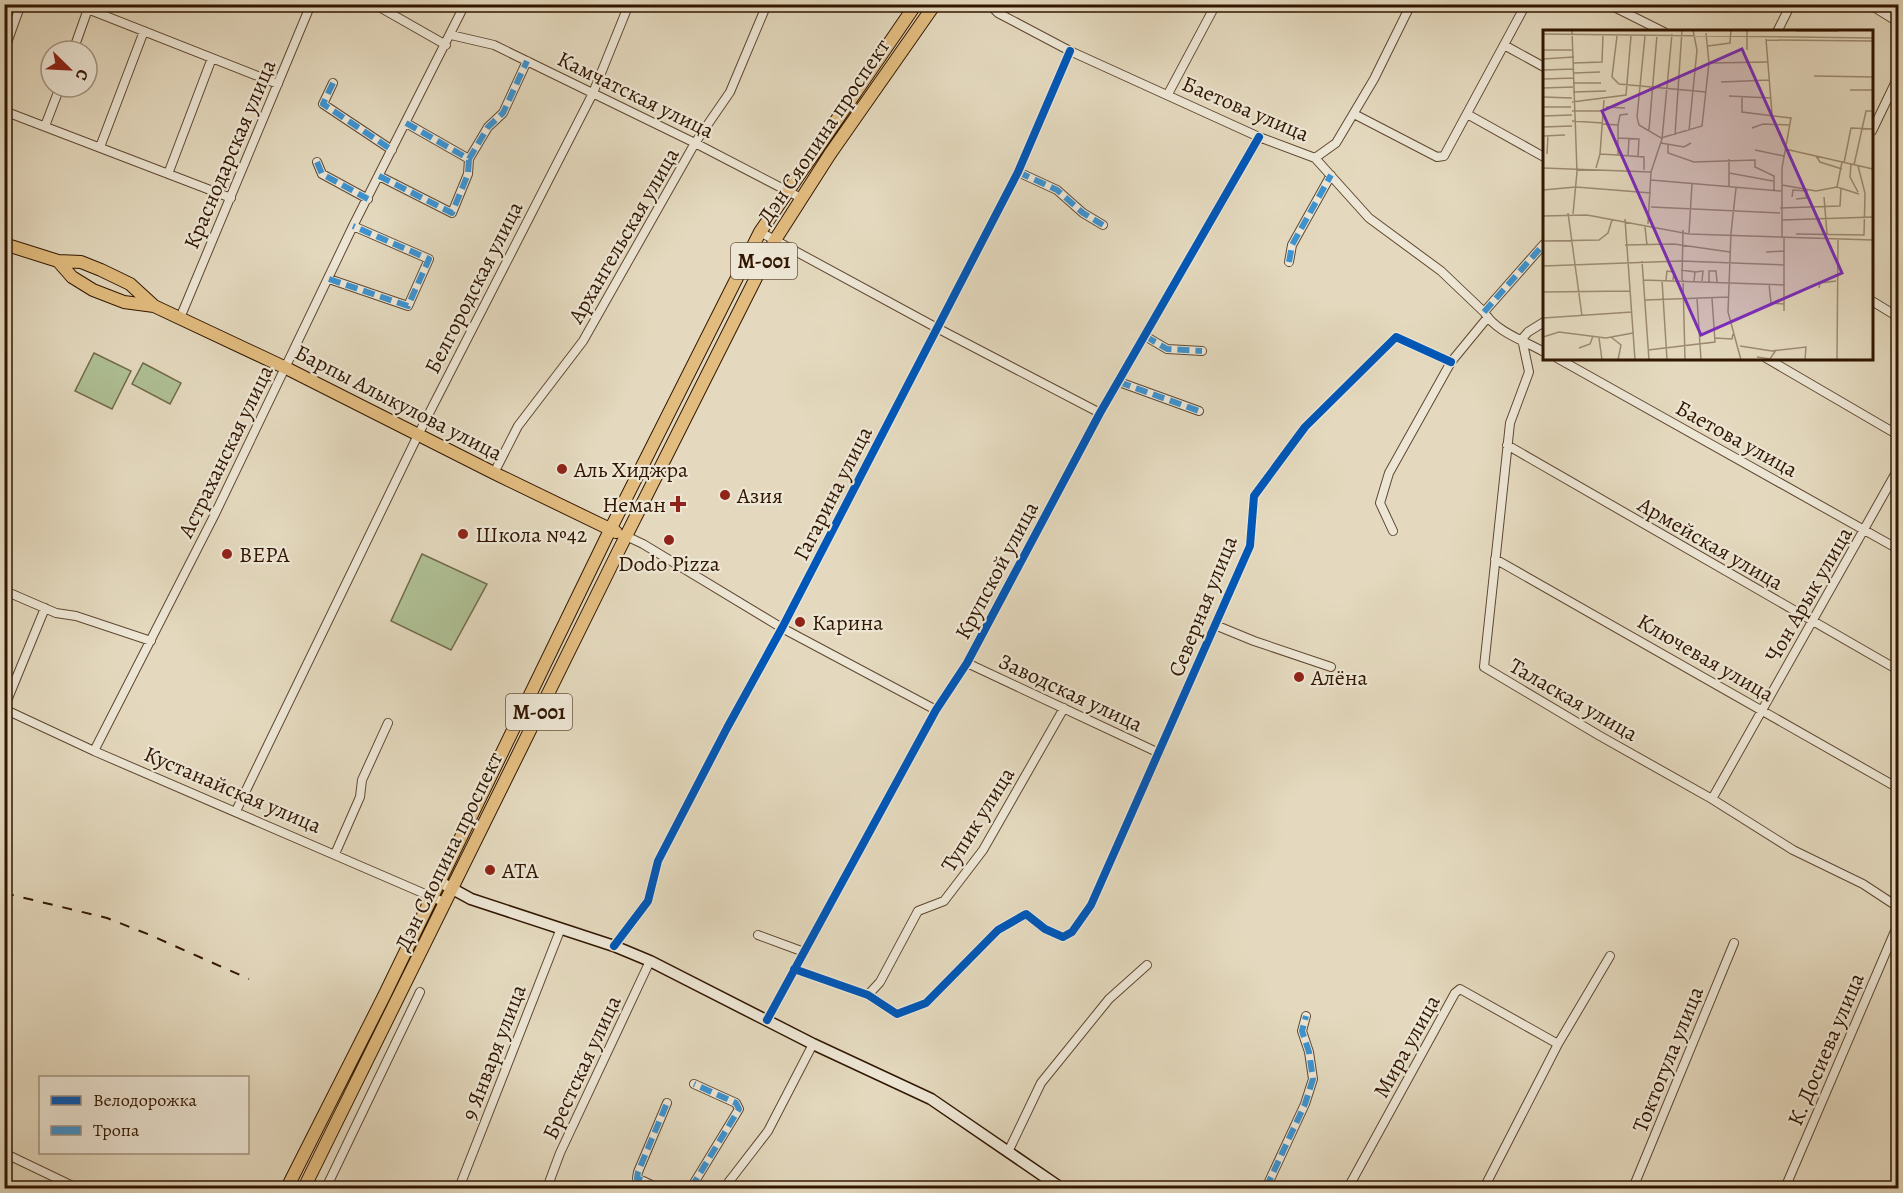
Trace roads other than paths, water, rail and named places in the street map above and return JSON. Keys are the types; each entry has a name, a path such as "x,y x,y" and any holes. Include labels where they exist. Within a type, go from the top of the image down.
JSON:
{"main road":[{"name":"Дэн Сяопина проспект","path":"287,1188 440,882 610,530 760,232 916,4"},
{"name":"Дэн Сяопина проспект","path":"304,1188 775,240 801,198 935,4"},
{"name":"Барпы Алыкулова улица","path":"4,244 58,261 81,262 101,270 130,284 154,306"},
{"name":"Барпы Алыкулова улица","path":"58,261 72,277 93,290 124,302 154,306 180,318 626,536"}],"street":[{"path":"4,51 21,4"},
{"path":"75,4 278,84"},
{"name":"Краснодарская улица","path":"180,318 311,4"},
{"path":"374,4 446,45"},
{"name":"Астраханская улица","path":"94,751 151,641 286,368 353,226 465,4"},
{"name":"Белгородская улица","path":"236,811 418,435 593,93 629,4"},
{"name":"Архангельская улица","path":"494,473 518,426 583,341 695,143 730,92 766,4"},
{"name":"Баетова улица","path":"989,4 998,14 1070,51 1259,137 1315,158 1369,218 1441,271 1513,337 1522,339 1543,351"},
{"path":"1168,94 1216,4"},
{"path":"1315,158 1336,144 1374,79 1411,4"},
{"path":"1353,114 1437,157 1444,156 1526,4"},
{"path":"1608,4 1620,7 1660,30"},
{"path":"1778,30 1791,4"},
{"path":"1869,4 1898,18"},
{"path":"77,39 88,9"},
{"path":"100,147 144,31"},
{"name":"Камчатская улица","path":"451,35 494,45 695,143 801,198"},
{"path":"1504,45 1543,66"},
{"name":"Гагарина улица","path":"614,946 648,901 658,861 782,628 1018,172 1070,51"},
{"path":"168,174 212,58"},
{"path":"379,176 452,213 468,174 469,159 488,126 503,113 527,61"},
{"path":"1873,129 1899,77"},
{"path":"333,83 323,104 392,150"},
{"path":"45,126 55,99"},
{"path":"4,111 231,198"},
{"path":"1467,114 1543,156"},
{"path":"406,123 469,159"},
{"name":"Крупской улица","path":"767,1020 936,710 967,663 1100,413 1259,137"},
{"path":"317,162 322,174 368,199"},
{"path":"1018,172 1057,190 1083,213 1103,225"},
{"path":"1289,262 1292,245 1331,175"},
{"path":"329,279 408,306 429,259 353,226"},
{"path":"760,232 1100,413"},
{"path":"1393,531 1380,503 1389,474 1451,362 1486,314 1543,246"},
{"path":"1873,302 1899,317"},
{"path":"1522,339 1528,332 1543,323"},
{"path":"1145,336 1167,349 1202,351"},
{"name":"Северная улица","path":"868,995 897,1014 926,1003 998,930 1026,914 1045,929 1063,937 1072,932 1091,905 1250,546 1254,496 1305,427 1396,337 1451,362"},
{"name":"Талаская улица","path":"1522,339 1529,372 1510,423 1484,667 1712,799 1793,850 1863,884 1899,907"},
{"name":"Баетова улица","path":"1561,360 1899,549"},
{"path":"1769,360 1899,435"},
{"path":"1119,382 1199,411"},
{"name":"Армейская улица","path":"1507,446 1813,623 1899,670"},
{"name":"Чон Арык улица","path":"1712,799 1899,469"},
{"path":"626,536 782,628 936,710"},
{"name":"Ключевая улица","path":"1495,559 1899,788"},
{"path":"4,596 12,594 56,613 76,616 151,641"},
{"path":"4,709 45,608"},
{"path":"1215,626 1331,667"},
{"name":"Заводская улица","path":"967,663 1159,753"},
{"name":"Тупик улица","path":"868,995 880,982 918,911 944,901 983,850 1064,708"},
{"name":"Кустанайская улица","path":"4,709 94,751 446,903"},
{"path":"335,854 360,797 362,780 388,723"},
{"path":"440,882 471,899 614,946 650,961 813,1044 931,1099 1055,1187"},
{"name":"К. Досиева улица","path":"1785,1188 1899,924"},
{"name":"9 Января улица","path":"459,1188 561,928"},
{"path":"758,935 804,952"},
{"name":"Токтогула улица","path":"1633,1188 1734,943"},
{"path":"1484,1188 1558,1044 1610,956"},
{"name":"Брестская улица","path":"547,1188 560,1153 650,961"},
{"path":"1008,1152 1041,1083 1108,999 1147,964"},
{"path":"794,969 868,995"},
{"name":"Мира улица","path":"1348,1188 1455,993 1460,989 1558,1044"},
{"path":"326,1188 420,992"},
{"path":"1266,1188 1305,1104 1313,1079 1309,1053 1302,1031 1306,1016"},
{"path":"736,1188 726,1186 768,1131 813,1044"},
{"path":"691,1188 740,1109 736,1103 694,1084"},
{"path":"658,1188 638,1178 638,1172 667,1103"},
{"path":"4,1152 77,1188"}],"railway":[{"path":"4,893 107,918 249,979"}],"place":[{"name":"Аль Хиджра","path":"562,469"},
{"name":"Азия","path":"725,495"},
{"name":"Неман","path":"678,504"},
{"name":"Школа №42","path":"463,534"},
{"name":"Dodo Pizza","path":"669,540"},
{"name":"ВЕРА","path":"227,554"},
{"name":"Карина","path":"800,622"},
{"name":"Алёна","path":"1299,677"},
{"name":"АТА","path":"490,870"}]}
